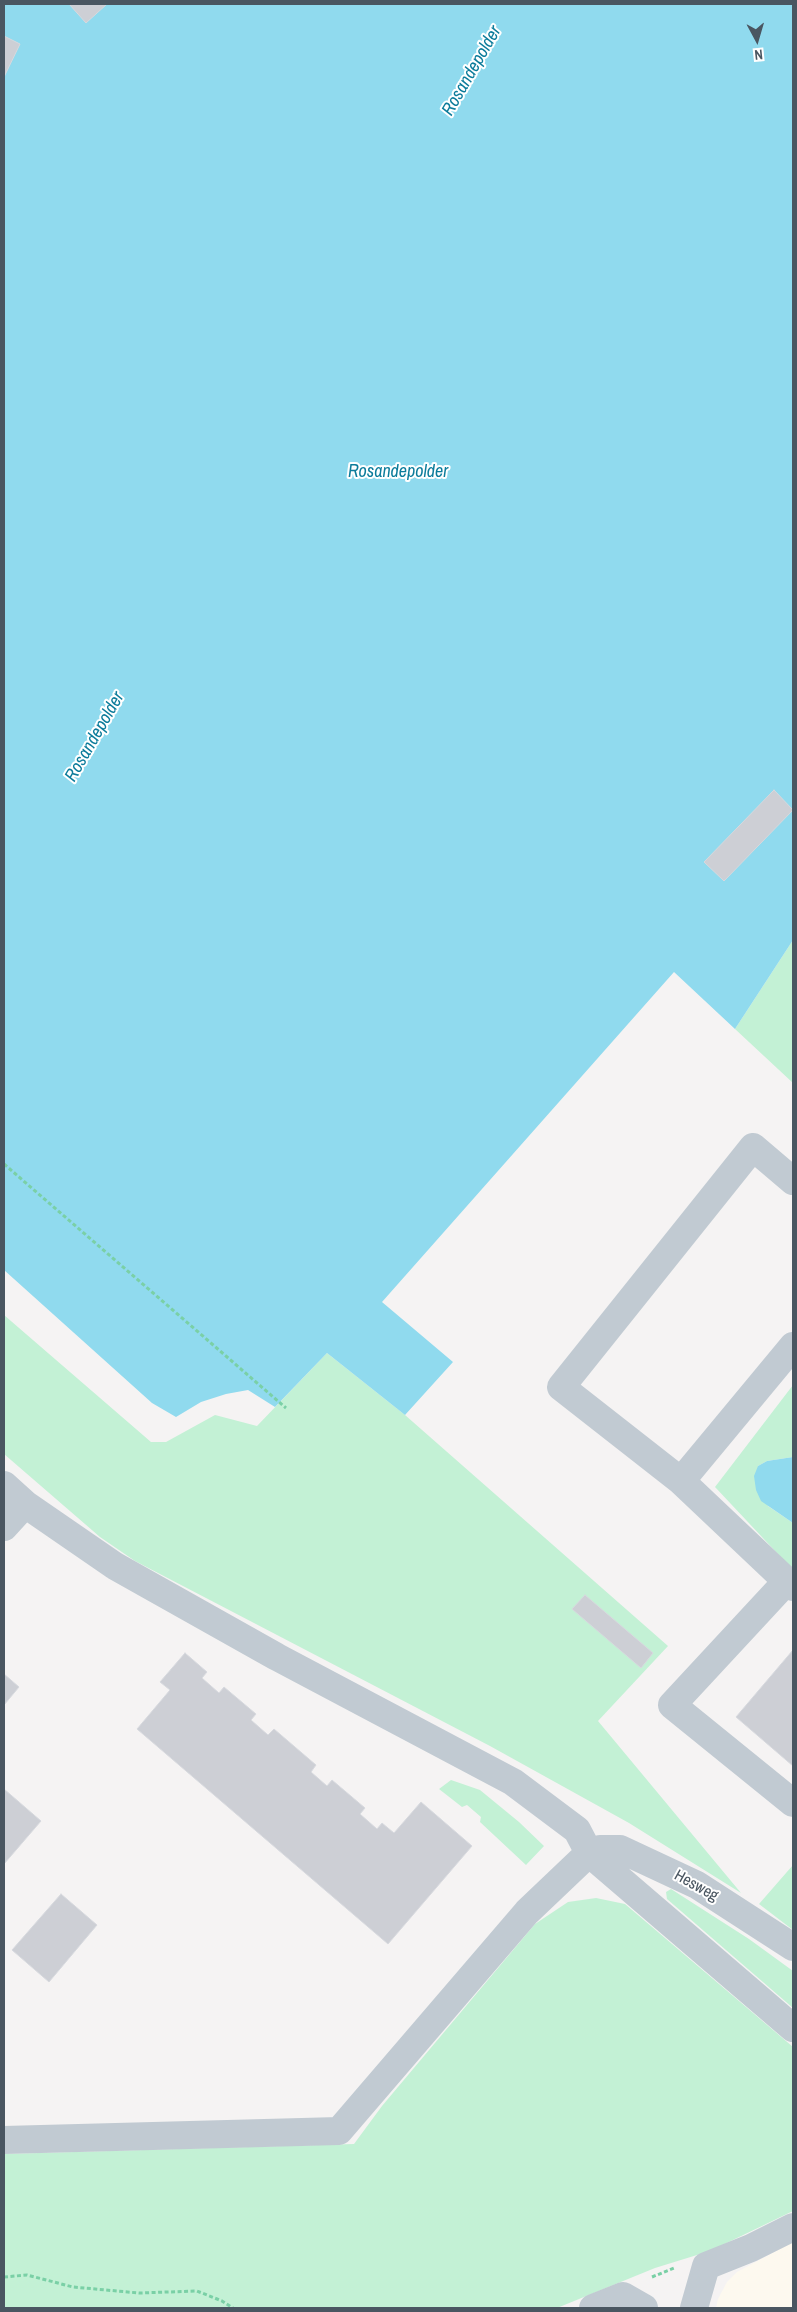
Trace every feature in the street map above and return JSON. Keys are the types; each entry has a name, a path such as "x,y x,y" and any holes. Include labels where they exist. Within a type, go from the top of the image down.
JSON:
{"street":[{"path":"793,1181 753,1147 561,1387 681,1481 790,1584 672,1706 793,1804"},
{"path":"681,1481 793,1346"},
{"path":"4,1485 25,1504 115,1566 286,1661 513,1782 576,1830 589,1853 793,2028"},
{"path":"4,1527 25,1504"},
{"name":"Hesweg","path":"589,1853 600,1849 620,1849 670,1871 698,1885 793,1947"},
{"path":"4,2140 339,2131 527,1912 589,1853"},
{"path":"694,2308 706,2266 793,2227"},
{"path":"593,2308 637,2295"}],"path":[{"path":"4,1164 286,1408"},
{"path":"637,2295 677,2266"},
{"path":"4,2277 27,2275 72,2287 139,2293 197,2291 222,2301 233,2308"}],"shaded area":[{"path":"793,2242 793,2308 716,2308 718,2299 727,2282 737,2272"}],"green space":[{"path":"793,940 793,1083 735,1029"},
{"path":"4,1315 151,1442 166,1442 215,1415 257,1426 327,1353 405,1415 668,1646 598,1721 741,1893 629,1823 490,1746 135,1561 100,1537 4,1454"},
{"path":"793,1385 793,1457 767,1461 758,1466 768,1506 793,1523 793,1570 715,1487"},
{"path":"451,1780 480,1790 519,1822 544,1846 526,1865 480,1822 481,1817 467,1805 462,1807 439,1789"},
{"path":"793,1865 793,1930 759,1904"},
{"path":"671,1889 749,1939 793,1971 793,2008 667,1899 666,1892"},
{"path":"596,1898 625,1904 793,2047 793,2211 710,2251 655,2268 557,2308 4,2308 4,2154 354,2144 382,2106 535,1924 568,1902"}],"water":[{"name":"Rosandepolder","path":"4,4 793,4 793,940 735,1029 674,972 382,1302 453,1362 405,1415 327,1353 275,1407 248,1390 226,1394 201,1402 176,1417 152,1403 4,1270"},
{"path":"793,1457 793,1523 761,1501 756,1490 754,1476 758,1466 767,1461"}],"building":[{"path":"69,4 107,4 86,23"},
{"path":"4,36 20,44 4,77"},
{"path":"774,790 793,810 724,881 704,862"},
{"path":"585,1595 653,1653 641,1668 572,1609"},
{"path":"793,1650 793,1766 736,1717"},
{"path":"185,1653 207,1672 202,1678 219,1693 224,1687 256,1714 251,1720 268,1735 274,1729 316,1765 311,1772 327,1786 332,1780 365,1808 360,1814 377,1829 382,1823 394,1833 421,1802 472,1846 388,1944 137,1729 170,1690 160,1682"},
{"path":"4,1674 19,1687 4,1705"},
{"path":"4,1789 41,1821 4,1864"},
{"path":"61,1894 97,1925 49,1982 12,1950"}]}
